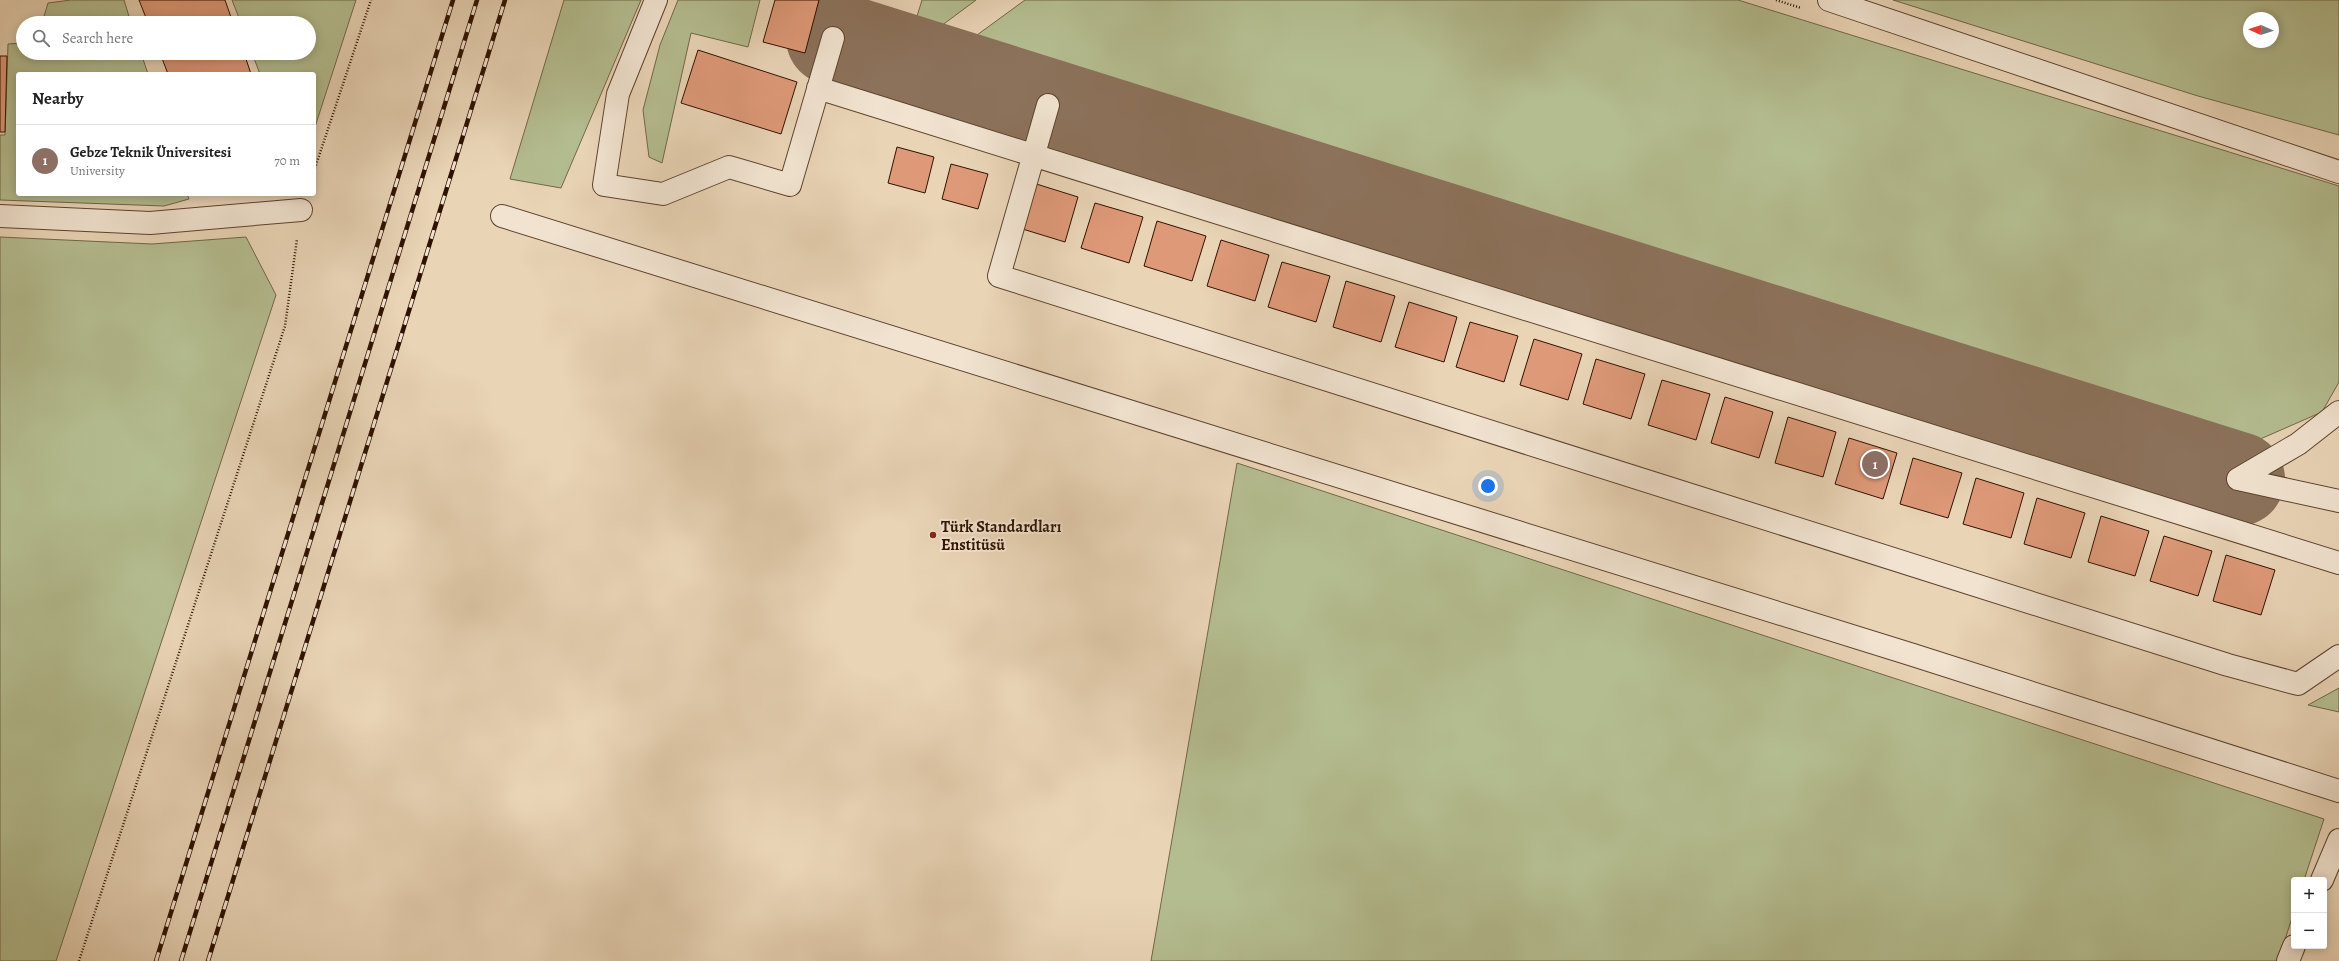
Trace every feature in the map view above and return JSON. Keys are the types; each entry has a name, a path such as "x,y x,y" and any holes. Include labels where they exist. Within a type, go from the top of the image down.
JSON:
{"street":[{"path":"656,0 618,94 604,185 663,194 729,167 790,185 833,38"},
{"path":"1829,0 2339,172"},
{"path":"818,88 2339,563"},
{"path":"1048,105 999,276 2228,665 2298,684 2339,656"},
{"path":"0,216 150,223 301,210"},
{"path":"502,216 1600,557 2339,791"},
{"path":"2339,412 2298,444 2238,478 2339,501"},
{"path":"2323,877 2339,840"},
{"path":"2288,961 2293,949"}],"path":[{"path":"316,165 371,0"},
{"path":"79,961 285,326 301,210"}],"green space":[{"path":"71,0 124,0 129,16 44,16 48,3"},
{"path":"232,0 356,0 316,124 316,72 259,72 255,60 316,60 316,16 238,16"},
{"path":"564,0 641,0 561,188 510,179"},
{"path":"678,0 760,0 748,47 691,33 662,163 649,157 643,110 660,45"},
{"path":"922,0 976,0 933,32 914,26"},
{"path":"1025,0 1738,0 2339,186 2339,382 2322,412 2258,440 966,43"},
{"path":"1893,0 2339,0 2339,135 2198,96"},
{"path":"16,43 16,60 143,60 147,72 16,72 16,196 188,196 189,199 164,206 0,200 0,135 5,135 8,44"},
{"path":"0,237 152,244 246,237 276,295 56,961 0,961"},
{"path":"1237,463 2324,819 2305,877 2291,877 2291,921 2278,961 1151,961"},
{"path":"2339,688 2339,712 2308,705"}],"building":[{"path":"139,0 225,0 231,16 145,16"},
{"path":"775,0 819,0 805,53 763,42"},
{"path":"698,50 797,82 781,134 681,103"},
{"path":"0,56 7,56 5,132 0,132"},
{"path":"163,60 246,60 250,72 167,72"},
{"path":"897,147 934,157 925,193 888,183"},
{"path":"951,164 988,174 978,209 942,199"},
{"path":"1030,182 1078,197 1065,242 1016,227"},
{"path":"1095,203 1143,217 1129,263 1081,248"},
{"path":"1157,221 1206,236 1192,281 1144,266"},
{"path":"1221,240 1269,255 1255,301 1207,286"},
{"path":"1282,262 1330,276 1316,322 1268,307"},
{"path":"1346,281 1395,296 1381,342 1333,327"},
{"path":"1409,302 1457,317 1444,362 1395,347"},
{"path":"1470,322 1518,336 1504,382 1456,367"},
{"path":"1534,339 1582,354 1568,400 1520,385"},
{"path":"1596,359 1645,374 1631,419 1583,404"},
{"path":"1662,380 1710,394 1696,440 1648,425"},
{"path":"1725,397 1773,412 1759,458 1711,443"},
{"path":"1788,417 1836,432 1823,477 1775,463"},
{"path":"1849,438 1897,453 1883,499 1835,484"},
{"path":"1913,458 1962,473 1948,518 1900,504"},
{"path":"1976,478 2024,493 2011,538 1963,524"},
{"path":"2037,498 2085,513 2071,558 2024,544"},
{"path":"2101,516 2149,531 2135,576 2088,562"},
{"path":"2164,536 2212,551 2198,596 2150,581"},
{"path":"2226,555 2275,570 2261,615 2213,601"}],"taxiway":[{"path":"833,38 2238,479"}],"railway":[{"path":"156,961 453,0"},
{"path":"181,961 477,0"},
{"path":"208,961 505,0"}],"place":[{"name":"Gebze Teknik Üniversitesi","path":"1875,464"},
{"name":"Türk Standardları Enstitüsü","path":"933,535"}]}
